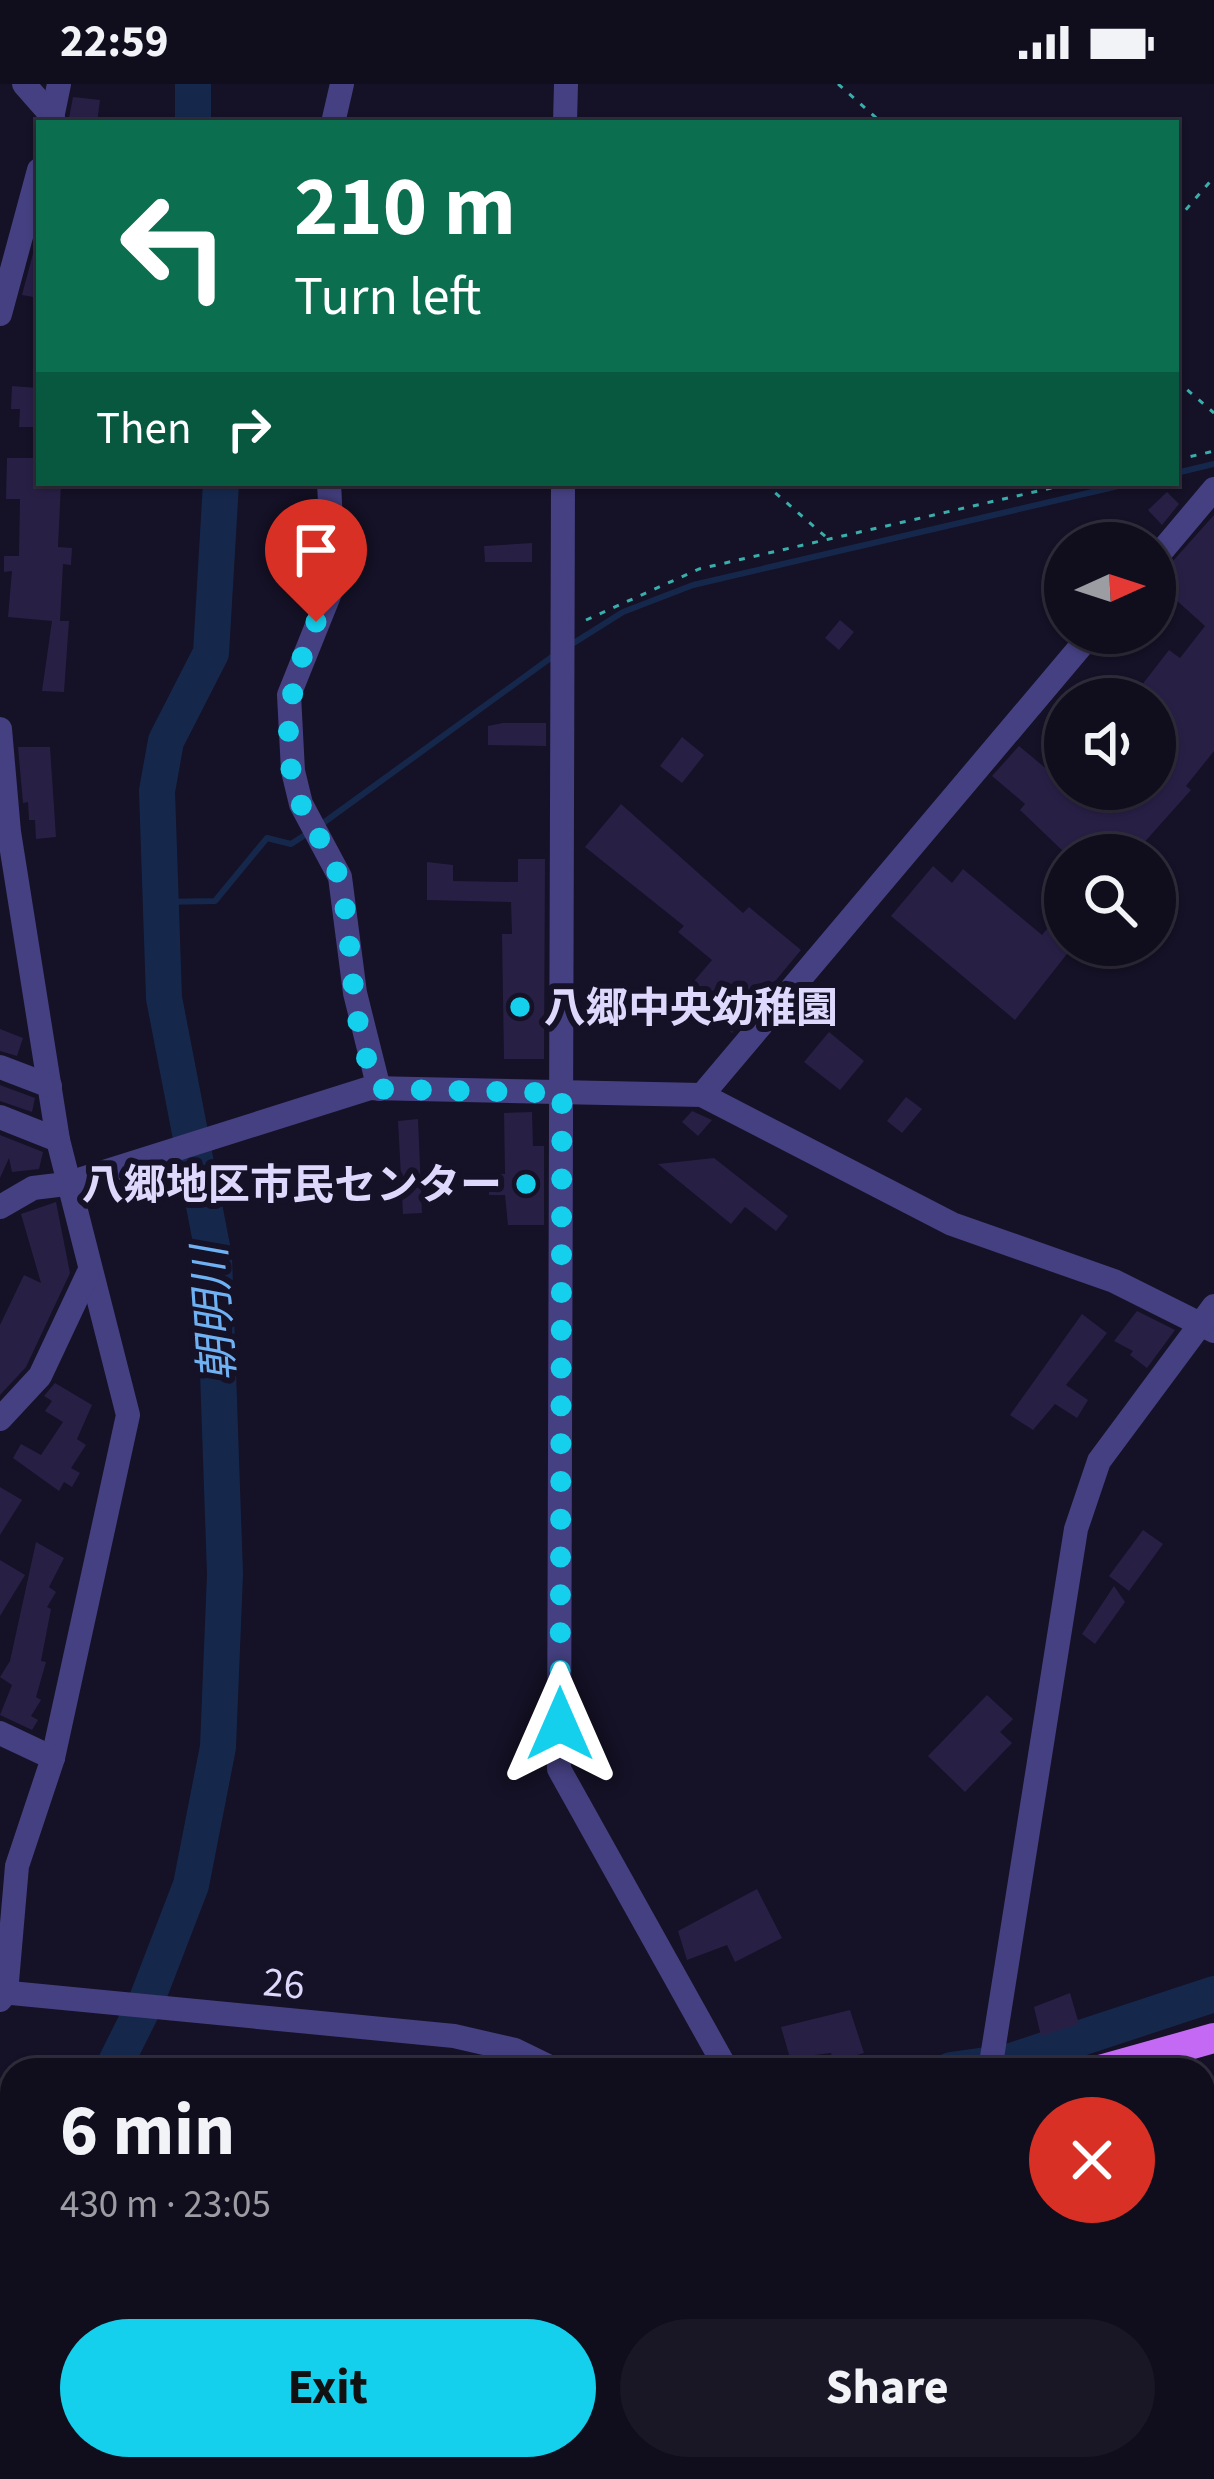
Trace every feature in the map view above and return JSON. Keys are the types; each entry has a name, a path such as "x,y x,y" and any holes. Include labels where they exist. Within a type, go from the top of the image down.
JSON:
{"main road":[{"path":"1143,2058 1214,2038"}],"street":[{"path":"52,120 58,84"},
{"path":"334,120 342,84"},
{"path":"26,86 52,120"},
{"path":"566,120 570,87"},
{"path":"0,314 36,181"},
{"path":"329,486 334,583 289,694 301,804 340,878 374,1089"},
{"path":"563,486 560,1769 720,2058"},
{"path":"1176,534 1214,489"},
{"path":"701,1095 1074,654"},
{"path":"0,729 9,832 58,1140 88,1274 124,1390 126,1443 92,1565 53,1758 17,1866 9,1995"},
{"path":"0,1067 50,1086"},
{"path":"0,1207 33,1188 66,1184 374,1089 701,1095 952,1224 1210,1319 1099,1461 1076,1529 992,2058"},
{"path":"0,1117 58,1140"},
{"path":"0,1419 40,1376 88,1274"},
{"path":"0,1733 53,1758"},
{"name":"26","path":"9,1995 454,2036 531,2058"}],"path":[{"path":"838,84 879,120"},
{"path":"1179,218 1214,177"},
{"path":"1179,383 1214,413"},
{"path":"1179,459 1214,451"},
{"path":"767,486 828,538"},
{"path":"563,644 699,569 1060,486"}],"building":[{"path":"73,97 100,100 97,120 69,120"},
{"path":"35,246 36,246 36,297 22,295"},
{"path":"12,386 36,388 35,427 19,427 20,409 11,409"},
{"path":"7,458 36,458 36,486 61,486 58,547 72,548 71,565 63,564 60,621 69,621 64,692 42,691 52,621 8,617 12,571 4,572 4,556 19,556 20,499 6,499"},
{"path":"1167,492 1179,504 1164,522 1148,510"},
{"path":"1214,515 1214,751 1176,807 1176,678 1147,678 1166,654 1180,658 1205,626 1176,600 1176,558"},
{"path":"532,543 532,562 485,562 484,546"},
{"path":"840,620 854,632 839,650 825,638"},
{"path":"546,723 546,746 488,745 488,726"},
{"path":"682,737 704,755 682,783 660,766"},
{"path":"1019,746 1044,767 1044,810 1173,810 1152,834 1045,834 1020,810 1025,804 992,776"},
{"path":"18,747 50,747 56,837 36,839 35,820 29,820 28,802 23,803"},
{"path":"621,804 743,913 749,907 801,950 732,1033 684,993 712,960 678,932 684,926 585,847"},
{"path":"518,859 545,859 544,1059 504,1059 502,934 512,934 511,902 427,900 427,862 453,865 453,881 518,882"},
{"path":"933,866 952,883 963,869 1044,933 1044,966 1057,966 1015,1020 891,916"},
{"path":"0,1029 23,1038 17,1056 0,1051"},
{"path":"829,1032 864,1061 840,1090 804,1062"},
{"path":"0,1085 35,1098 32,1112 0,1101"},
{"path":"906,1097 922,1109 902,1133 887,1121"},
{"path":"692,1111 712,1120 698,1136 682,1122"},
{"name":"八郷地区市民センター","path":"532,1112 533,1146 544,1146 544,1225 508,1225 505,1195 489,1195 489,1174 505,1174 504,1113"},
{"path":"418,1119 422,1213 403,1214 398,1121"},
{"path":"0,1135 43,1152 39,1169 12,1172 9,1158 0,1178"},
{"path":"714,1158 788,1216 776,1231 745,1207 731,1224 658,1164"},
{"path":"56,1202 70,1273 26,1367 0,1395 0,1325 24,1275 41,1283 21,1214"},
{"path":"1137,1311 1175,1330 1147,1368 1130,1355 1133,1351 1114,1341"},
{"path":"1082,1314 1107,1333 1066,1385 1088,1400 1077,1418 1055,1404 1033,1430 1010,1415"},
{"path":"55,1383 92,1405 77,1439 86,1445 71,1468 80,1473 72,1487 64,1482 59,1491 13,1458 21,1444 41,1455 63,1422 45,1411 52,1401 44,1396"},
{"path":"0,1487 22,1500 0,1535"},
{"path":"1143,1530 1163,1544 1129,1591 1109,1576"},
{"path":"36,1542 64,1558 49,1587 56,1592 47,1607 51,1609 41,1661 46,1662 36,1697 41,1700 31,1716 38,1720 32,1730 0,1715 12,1685 0,1677 10,1661"},
{"path":"0,1560 25,1575 0,1616"},
{"path":"1114,1586 1125,1602 1095,1644 1082,1634"},
{"path":"987,1695 1013,1719 1000,1732 1012,1743 965,1792 928,1756"},
{"path":"757,1889 782,1938 735,1962 727,1945 687,1960 678,1931"},
{"path":"1070,1993 1079,2024 1041,2036 1034,2007"},
{"path":"850,2010 864,2053 847,2058 832,2058 831,2053 790,2058 781,2027"}],"waterway":[{"name":"朝明川","path":"193,84 193,120"},
{"path":"1179,472 1214,464"},
{"name":"朝明川","path":"118,2058 146,2002 191,1885 218,1747 225,1574 214,1257 164,998 157,791 166,741 211,653 221,486"},
{"path":"572,644 623,612 693,585 1118,486"},
{"path":"319,826 556,654"},
{"path":"161,902 215,901 267,838 291,844 308,833"},
{"path":"1020,2058 1214,1994"}],"place":[{"name":"八郷中央幼稚園","path":"520,1007"},
{"name":"八郷地区市民センター","path":"526,1184"}],"route":[{"path":"316,622 289,694 293,771 301,804 340,878 370,1072 379,1089 562,1093 560,1724"}]}
